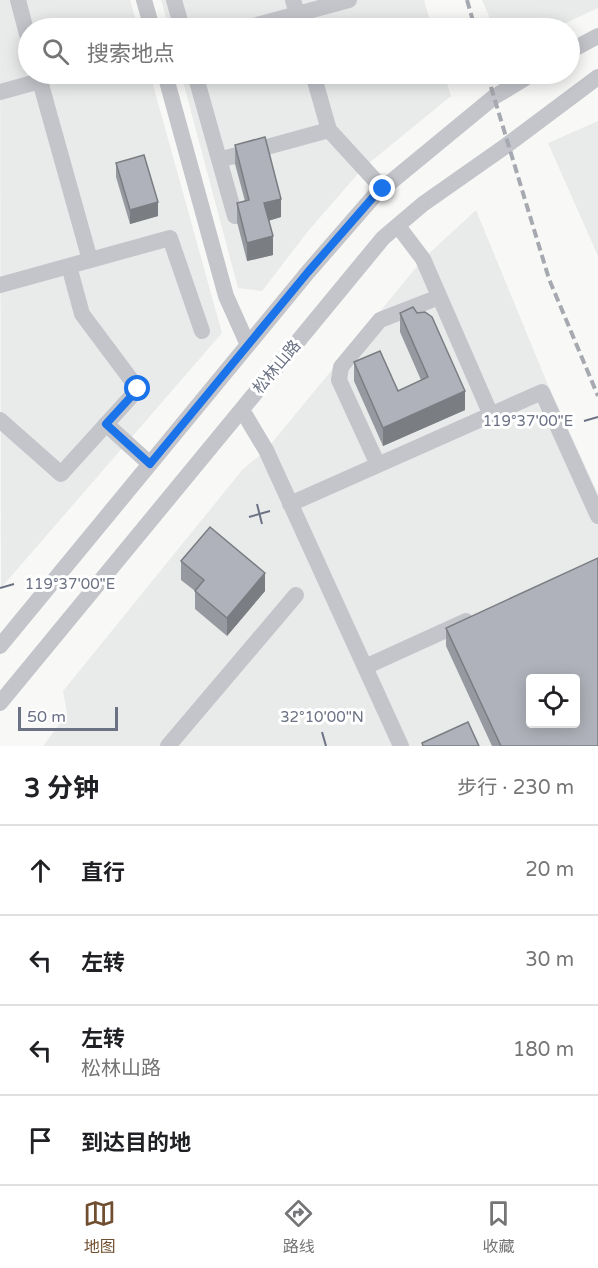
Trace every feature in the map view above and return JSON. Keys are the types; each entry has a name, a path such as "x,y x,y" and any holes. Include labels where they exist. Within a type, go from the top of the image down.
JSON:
{"street":[{"path":"18,0 23,18"},
{"path":"144,0 149,18"},
{"path":"174,0 179,18"},
{"path":"282,18 349,0"},
{"path":"580,46 598,36"},
{"name":"松林山路","path":"0,703 383,238 423,204 598,77"},
{"path":"0,92 21,84"},
{"path":"41,84 90,260"},
{"path":"168,84 226,296 248,345"},
{"path":"198,84 235,216"},
{"path":"316,84 329,130 383,189"},
{"path":"2,641 308,272 375,195 494,97 515,84"},
{"path":"219,160 329,130"},
{"path":"398,226 423,259 491,415"},
{"path":"0,285 170,238 202,331"},
{"path":"0,420 61,474 138,389 82,314 69,266"},
{"path":"378,465 339,380 341,367 380,320 439,297"},
{"path":"291,504 542,392 598,516"},
{"path":"242,410 266,450 401,746"},
{"path":"106,424 150,464"},
{"path":"168,746 296,595"},
{"path":"365,667 482,614"}],"shaded area":[{"path":"0,0 130,0 135,18 18,18 18,84 153,84 222,333 1,588"},
{"path":"161,0 424,0 429,18 166,18"},
{"path":"482,0 598,0 598,8 576,18 490,18"},
{"path":"184,84 447,84 451,96 363,168 309,230 262,291 238,288"},
{"path":"598,121 598,256 548,143"},
{"path":"476,210 548,385 598,494 598,746 43,746 67,714 63,691 243,469 266,450 423,259"}],"building":[{"path":"265,137 281,199 264,203 273,236 247,243 237,203 249,200 235,145"},
{"path":"144,155 158,202 130,210 116,163"},
{"path":"413,307 417,313 425,312 432,317 465,391 383,428 354,362 380,351 398,391 428,377 400,313"},
{"path":"210,527 265,573 227,618 195,591 204,580 181,561"},
{"path":"598,558 598,746 501,746 446,628"},
{"path":"468,722 479,746 423,746 422,743"}],"railway":[{"path":"467,0 472,18"},
{"path":"490,84 549,279 598,396"}],"route":[{"path":"138,389 106,424 150,464 308,272 375,195 383,189"}]}
